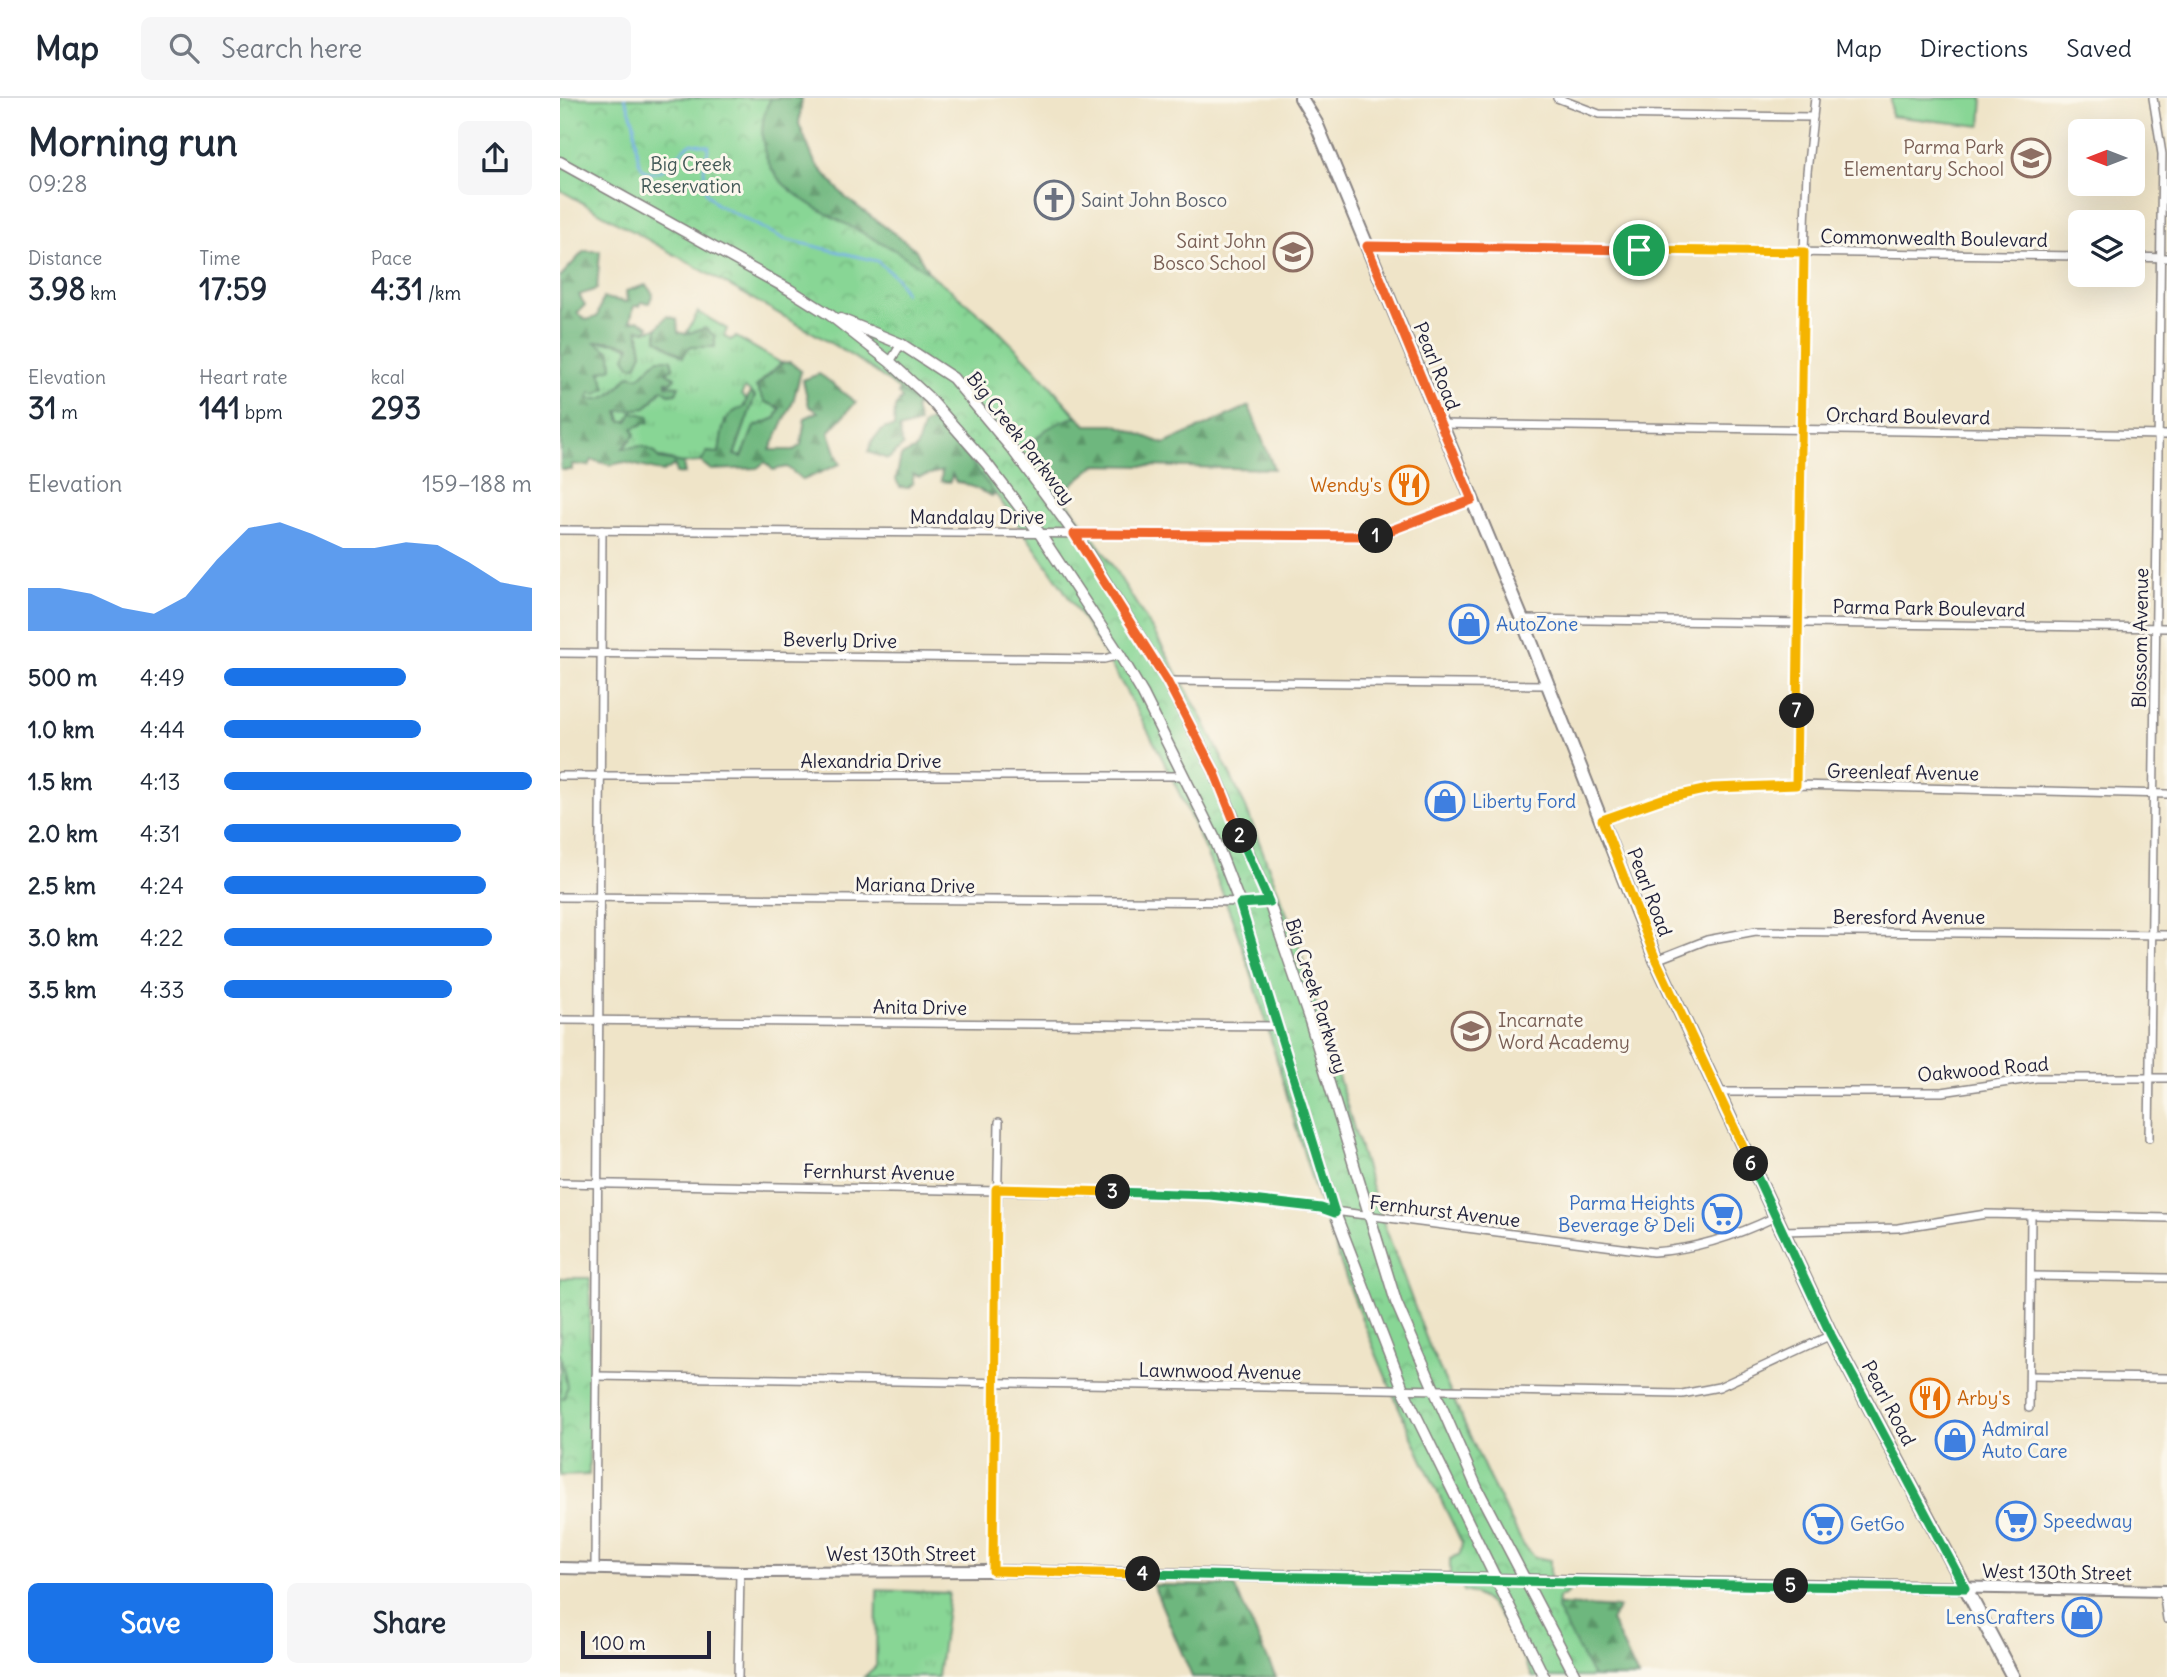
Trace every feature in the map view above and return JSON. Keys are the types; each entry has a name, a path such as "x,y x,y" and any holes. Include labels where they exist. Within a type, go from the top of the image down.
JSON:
{"main road":[{"name":"Pearl Road","path":"1301,98 1316,123 1522,619 1656,960 1831,1335 2013,1677"},
{"name":"West 130th Street","path":"560,1568 740,1572 993,1571 2165,1591"}],"street":[{"path":"1557,98 1599,114 1813,117"},
{"path":"1796,785 1804,252 1815,98"},
{"name":"Blossom Avenue","path":"2149,1138 2150,934 2163,435 2164,258 2162,154 2153,98"},
{"name":"Big Creek Parkway","path":"560,162 830,315 901,344 953,378 1012,449 1074,534 1167,681 1214,771 1269,902 1310,1021 1396,1302 1432,1390 1477,1488 1576,1677"},
{"name":"Commonwealth Boulevard","path":"1367,246 2068,256"},
{"path":"2145,257 2164,258"},
{"name":"Big Creek Parkway","path":"830,315 890,362 929,398 979,454 1040,534 1143,694 1214,837 1240,904 1335,1213 1403,1389 1544,1677"},
{"path":"890,362 901,344"},
{"name":"Orchard Boulevard","path":"1439,424 2163,435"},
{"name":"Mandalay Drive","path":"560,530 1375,536 1472,500"},
{"path":"595,1569 599,653 602,530"},
{"name":"Parma Park Boulevard","path":"1522,619 2167,628"},
{"name":"Beverly Drive","path":"560,653 1104,659 1120,655"},
{"path":"1167,681 1548,685"},
{"name":"Alexandria Drive","path":"560,776 1182,776"},
{"name":"Greenleaf Avenue","path":"1602,820 1662,799 1713,788 1796,785 2167,794"},
{"name":"Mariana Drive","path":"560,897 1240,904 1269,902"},
{"name":"Beresford Avenue","path":"1656,960 1707,940 1756,931 2167,934"},
{"name":"Anita Drive","path":"560,1020 1279,1026"},
{"name":"Oakwood Road","path":"1719,1092 1941,1092 2036,1077 2167,1078"},
{"path":"993,1571 993,1384 999,1122"},
{"name":"Fernhurst Avenue","path":"560,1183 1210,1195 1653,1252 1687,1250 1748,1230 1775,1217"},
{"path":"1783,1231 1898,1228 1986,1214 2167,1218"},
{"path":"2029,1408 2031,1215"},
{"path":"2031,1276 2167,1278"},
{"name":"Lawnwood Avenue","path":"596,1376 1682,1394 1719,1387 1831,1335"},
{"path":"2030,1376 2167,1378"},
{"path":"738,1677 740,1572"},
{"path":"2165,1591 2167,1619"}],"green space":[{"path":"560,98 802,98 799,124 815,163 846,198 915,249 929,273 993,325 1086,425 1117,425 1164,444 1249,406 1274,469 1096,465 1061,493 1033,454"},
{"name":"Big Creek Reservation","path":"560,98 771,98 764,118 762,139 767,160 778,178 788,188 833,218 922,268 970,305 1015,347 1076,416 1041,434 1033,454 1105,554 1154,632 1204,721 1246,808 1297,940 1377,1205 1428,1343 1489,1478 1524,1546 1535,1557 1550,1560 1550,1580 1569,1580 1568,1593 1558,1598 1557,1609 1593,1677 1533,1677 1497,1612 1488,1602 1463,1591 1463,1579 1450,1579 1450,1559 1460,1554 1462,1543 1403,1416 1349,1286 1308,1167 1242,946 1221,890 1174,782 1118,677 1087,626 986,482 937,423 905,394 824,339 560,190"},
{"path":"1891,98 1983,98 1981,126 1891,116"},
{"path":"584,251 600,251 597,289 579,295 585,305 577,313 586,320 597,317 603,298 627,302 626,291 646,285 653,294 649,303 641,302 640,306 634,306 630,322 638,320 649,326 646,331 638,329 642,353 636,366 630,366 625,357 630,346 608,341 595,342 611,352 612,368 600,372 606,388 595,395 591,392 588,398 607,397 617,390 629,375 639,377 658,359 671,359 673,368 666,372 675,378 670,383 666,381 666,385 679,386 676,393 669,394 662,389 646,408 618,411 621,421 628,421 632,412 649,416 649,422 633,428 635,435 623,448 642,446 655,452 659,459 683,463 685,474 676,473 675,465 663,472 624,462 611,465 592,460 589,466 572,464 572,470 561,470 560,277"},
{"path":"698,312 727,329 724,336 730,340 736,337 781,363 756,387 780,407 776,418 754,427 742,457 734,456 755,396 745,388 741,395 747,400 743,408 725,420 719,454 707,452 701,462 683,463 623,449 628,422 621,421 618,410 646,408 674,376 667,374 658,359 639,377 629,375 606,397 588,398 599,372 595,342 618,343 642,353 638,329 646,331 657,328 657,339 689,347 714,347 686,334"},
{"path":"667,316 677,319 678,332 686,334 705,328 715,336 715,347 689,347 683,357 657,339 657,328"},
{"path":"790,362 801,371 793,402 770,450 794,450 801,445 805,418 818,412 809,406 803,380 819,374 856,402 829,432 840,464 803,480 787,467 773,470 765,462 757,468 711,470 701,462 707,452 719,453 727,419 730,414 743,408 750,393 755,396 734,455 742,457 754,427 776,418 780,408 765,402 756,387 781,363"},
{"path":"911,384 921,395 915,409 919,423 899,429 903,446 888,459 868,452 873,439 885,428 894,427 895,407 902,399 898,393"},
{"path":"935,419 1000,488 992,496 956,482 952,474 950,482 941,481 942,471 919,477 913,474 913,483 908,488 900,487 896,480 901,456 916,449 924,424"},
{"path":"560,1278 590,1278 589,1475 560,1476"},
{"path":"560,1354 567,1386 564,1398 560,1398"},
{"path":"1153,1585 1234,1586 1276,1677 1192,1677"},
{"path":"877,1590 949,1593 938,1677 864,1677 876,1666"},
{"path":"1547,1604 1619,1608 1611,1620 1638,1677 1584,1677"}],"waterway":[{"path":"625,98 634,124 638,160 647,172 654,173 664,169 692,143 709,146 704,168 706,192 716,204 784,239 877,261 896,277 905,293"}],"place":[{"name":"Parma Park Elementary School","path":"2031,158"},
{"name":"Saint John Bosco","path":"1054,200"},
{"name":"Saint John Bosco School","path":"1293,252"},
{"name":"Wendy's","path":"1409,485"},
{"name":"AutoZone","path":"1469,624"},
{"name":"Liberty Ford","path":"1445,801"},
{"name":"Incarnate Word Academy","path":"1471,1031"},
{"name":"Parma Heights Beverage & Deli","path":"1722,1214"},
{"name":"Arby's","path":"1930,1398"},
{"name":"Admiral Auto Care","path":"1955,1440"},
{"name":"Speedway","path":"2016,1521"},
{"name":"GetGo","path":"1823,1524"},
{"name":"LensCrafters","path":"2082,1617"}],"route":[{"path":"1367,246 1639,250 1804,252 1796,785 1713,788 1662,799 1602,820 1656,960 1796,1263 1831,1335 1965,1588 993,1571 996,1189 1210,1195 1321,1208 1335,1213 1240,904 1269,902 1214,771 1167,681 1074,534 1375,536 1472,500 1367,246"}]}
